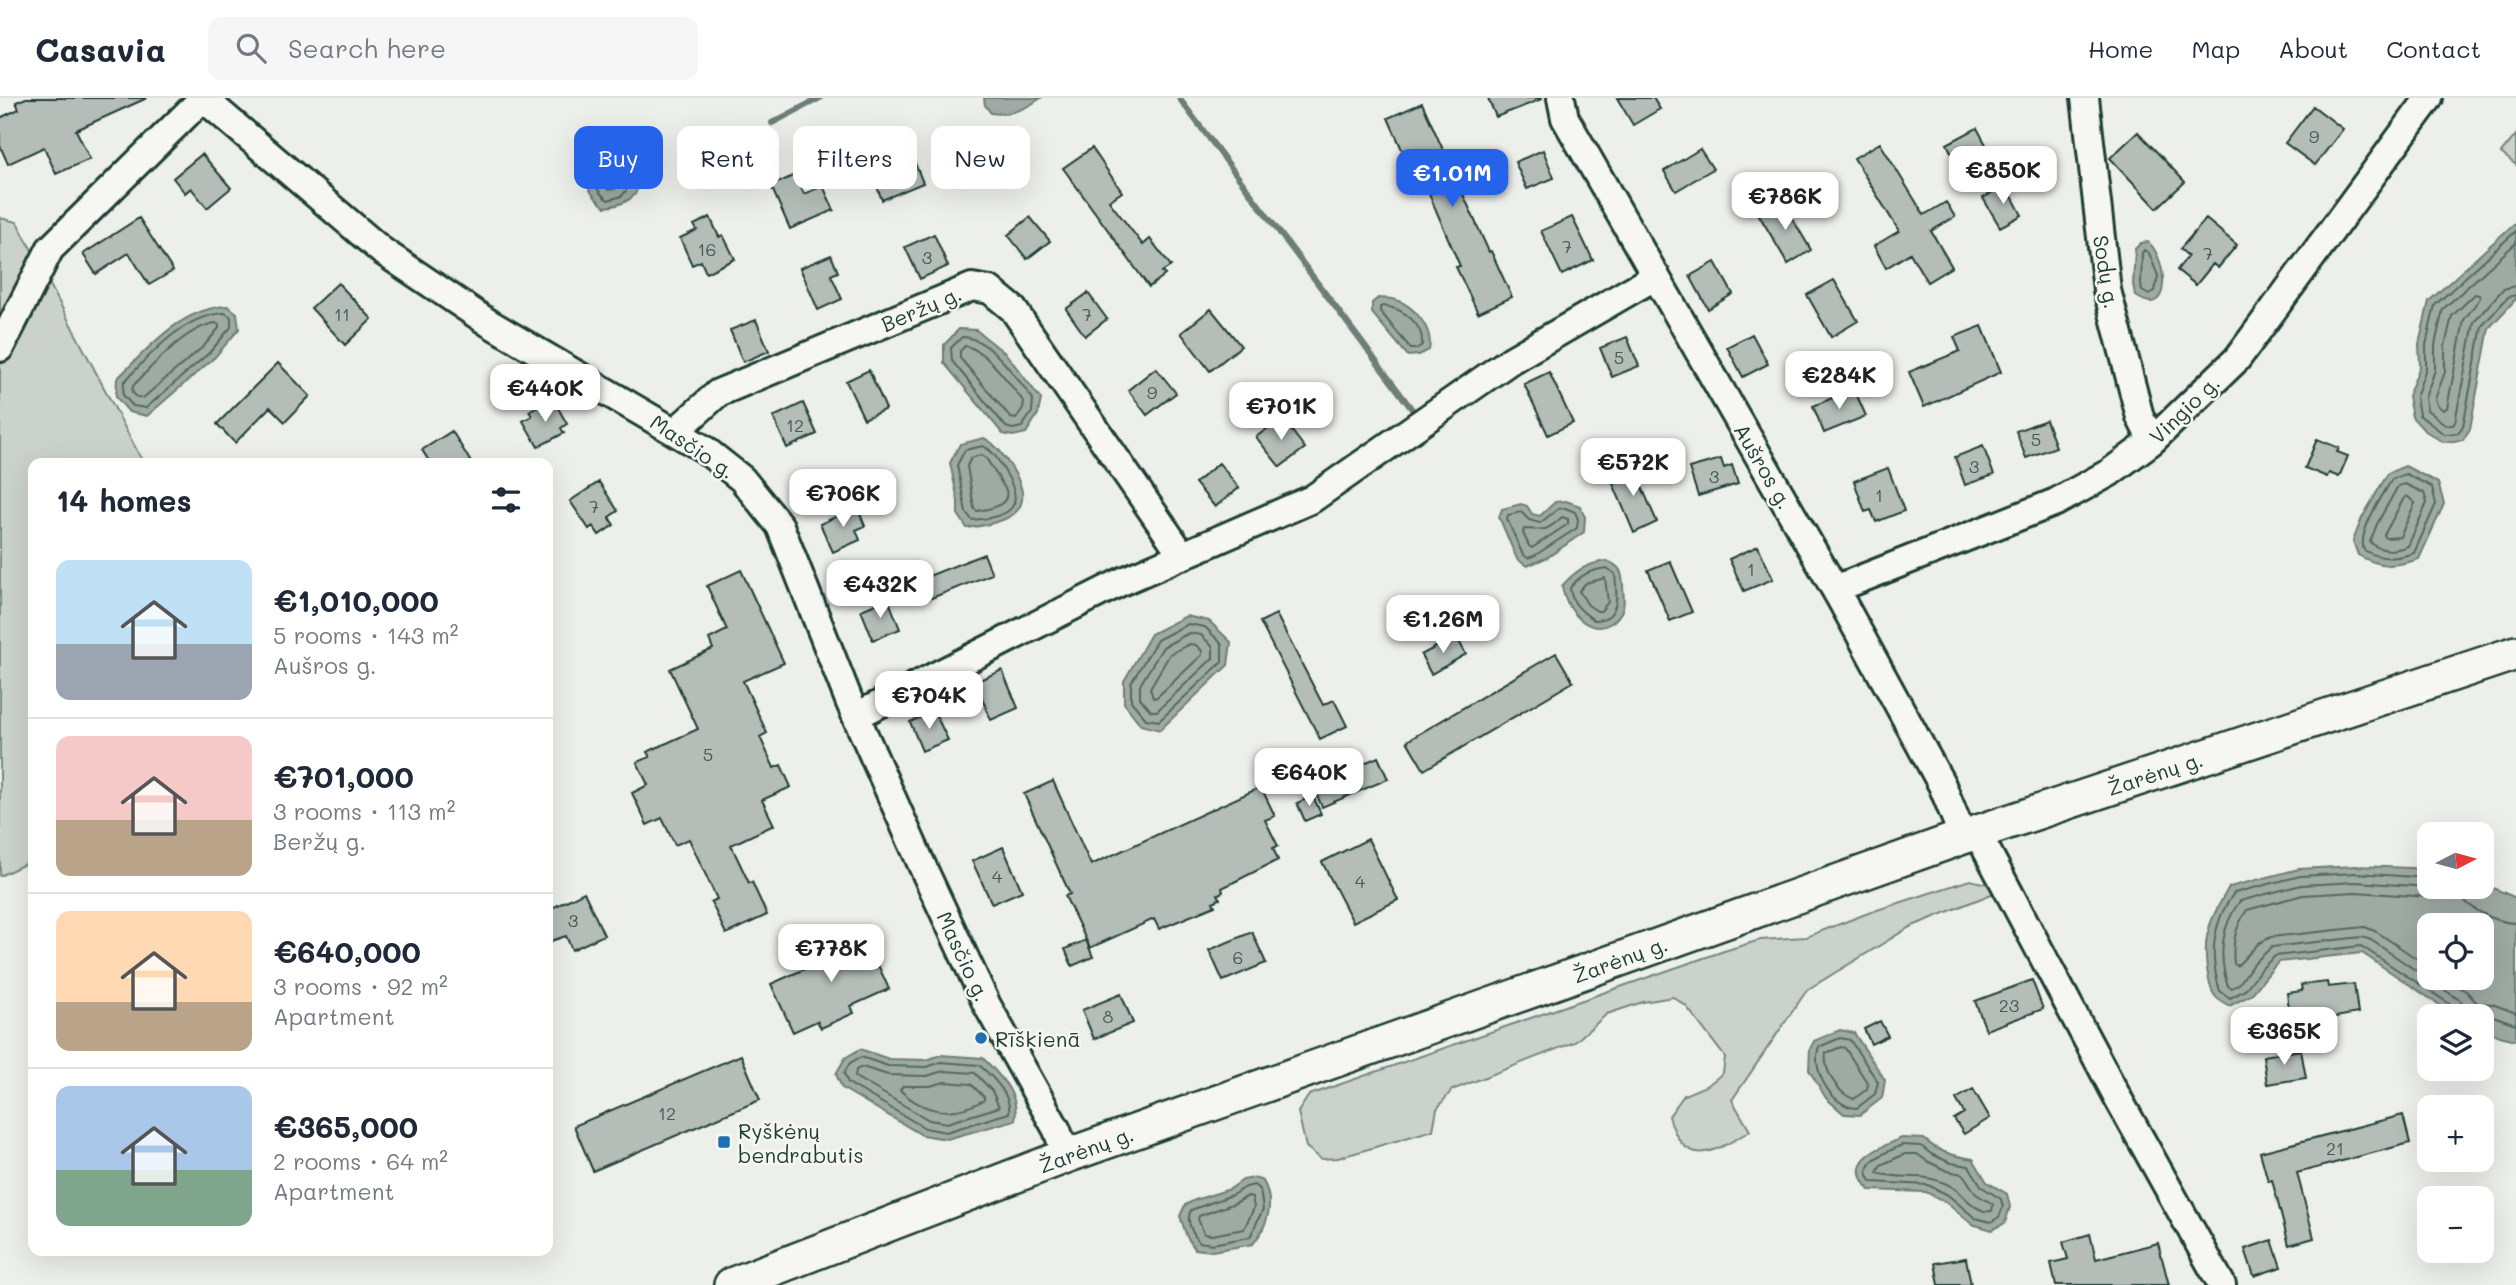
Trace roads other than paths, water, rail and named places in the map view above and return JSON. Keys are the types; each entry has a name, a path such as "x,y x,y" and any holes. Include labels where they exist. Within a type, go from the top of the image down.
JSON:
{"main road":[{"name":"Žarėnų g.","path":"731,1285 1066,1156 1970,834 2516,653"}],"street":[{"path":"0,348 50,249 203,98"},
{"name":"Masčio g.","path":"203,98 382,251 489,323 704,449 742,479 780,526 856,716 925,872 1003,1036 1057,1130 1066,1156"},
{"name":"Aušros g.","path":"1561,98 1565,118 1835,589 2222,1285"},
{"name":"Sodų g.","path":"2085,98 2107,290 2140,416 2152,441"},
{"name":"Vingio g.","path":"1835,589 2056,502 2109,473 2152,441 2236,359 2429,98"},
{"path":"856,716 1121,582 1312,499 1511,360 1656,276"},
{"name":"Beržų g.","path":"675,432 718,393 972,287 990,290 1013,309 1183,556"}],"water":[{"path":"984,98 1041,98 1017,111 998,114 991,113"},
{"path":"590,189 637,189 627,200 605,207"},
{"path":"2516,222 2516,299 2489,328 2470,429 2463,440 2443,442 2424,430 2412,417 2408,396 2420,366 2419,344 2429,301"},
{"path":"2148,242 2160,261 2163,285 2156,300 2148,302 2136,296 2133,285 2135,249 2141,243"},
{"path":"1378,298 1396,300 1416,313 1429,335 1429,350 1408,356 1372,313 1372,303"},
{"path":"228,306 237,313 239,329 215,357 147,416 129,412 116,397 117,379 153,343 180,322 211,308"},
{"path":"959,329 976,330 1006,354 1041,399 1038,414 1026,433 1013,436 1003,434 944,363 944,345"},
{"path":"984,438 1004,456 1020,485 1022,497 1014,514 994,523 967,528 958,514 950,463 960,444"},
{"path":"2405,466 2438,483 2444,504 2419,559 2395,565 2381,564 2358,555 2353,541 2362,518 2388,473"},
{"path":"1566,501 1580,506 1585,517 1584,532 1548,557 1527,566 1517,559 1499,517 1502,509 1521,504 1527,506 1532,514 1540,516 1555,502"},
{"path":"1607,561 1618,567 1621,573 1624,605 1614,621 1596,627 1573,612 1562,586 1582,569"},
{"path":"1186,616 1209,621 1231,642 1228,665 1160,730 1141,725 1124,703 1124,681 1151,634"},
{"path":"2355,866 2412,868 2417,869 2417,900 2494,900 2494,888 2516,898 2516,1040 2494,1034 2494,1004 2438,1004 2418,990 2494,990 2494,913 2417,913 2417,990 2362,953 2278,962 2251,995 2229,1006 2212,991 2208,976 2206,943 2213,917 2229,887 2299,869"},
{"path":"1840,1030 1854,1033 1885,1080 1882,1098 1860,1115 1844,1114 1826,1098 1809,1070 1810,1049 1814,1041"},
{"path":"860,1049 889,1059 927,1060 940,1055 983,1058 1012,1094 1015,1120 947,1139 922,1135 842,1088 836,1074 845,1058"},
{"path":"1902,1138 1924,1139 1947,1153 1973,1159 1987,1182 2007,1194 2010,1207 2005,1223 1992,1230 1972,1224 1944,1201 1926,1192 1869,1190 1862,1180 1861,1163 1874,1151"},
{"path":"1254,1178 1263,1181 1269,1205 1263,1230 1253,1244 1212,1251 1195,1249 1187,1237 1180,1216 1185,1205 1230,1189 1243,1180"}],"waterway":[{"path":"772,123 820,98"},
{"path":"1179,98 1414,412"}],"place":[{"name":"Rīškienā","path":"981,1038"},
{"name":"Ryškėnų bendrabutis","path":"724,1142"}]}
